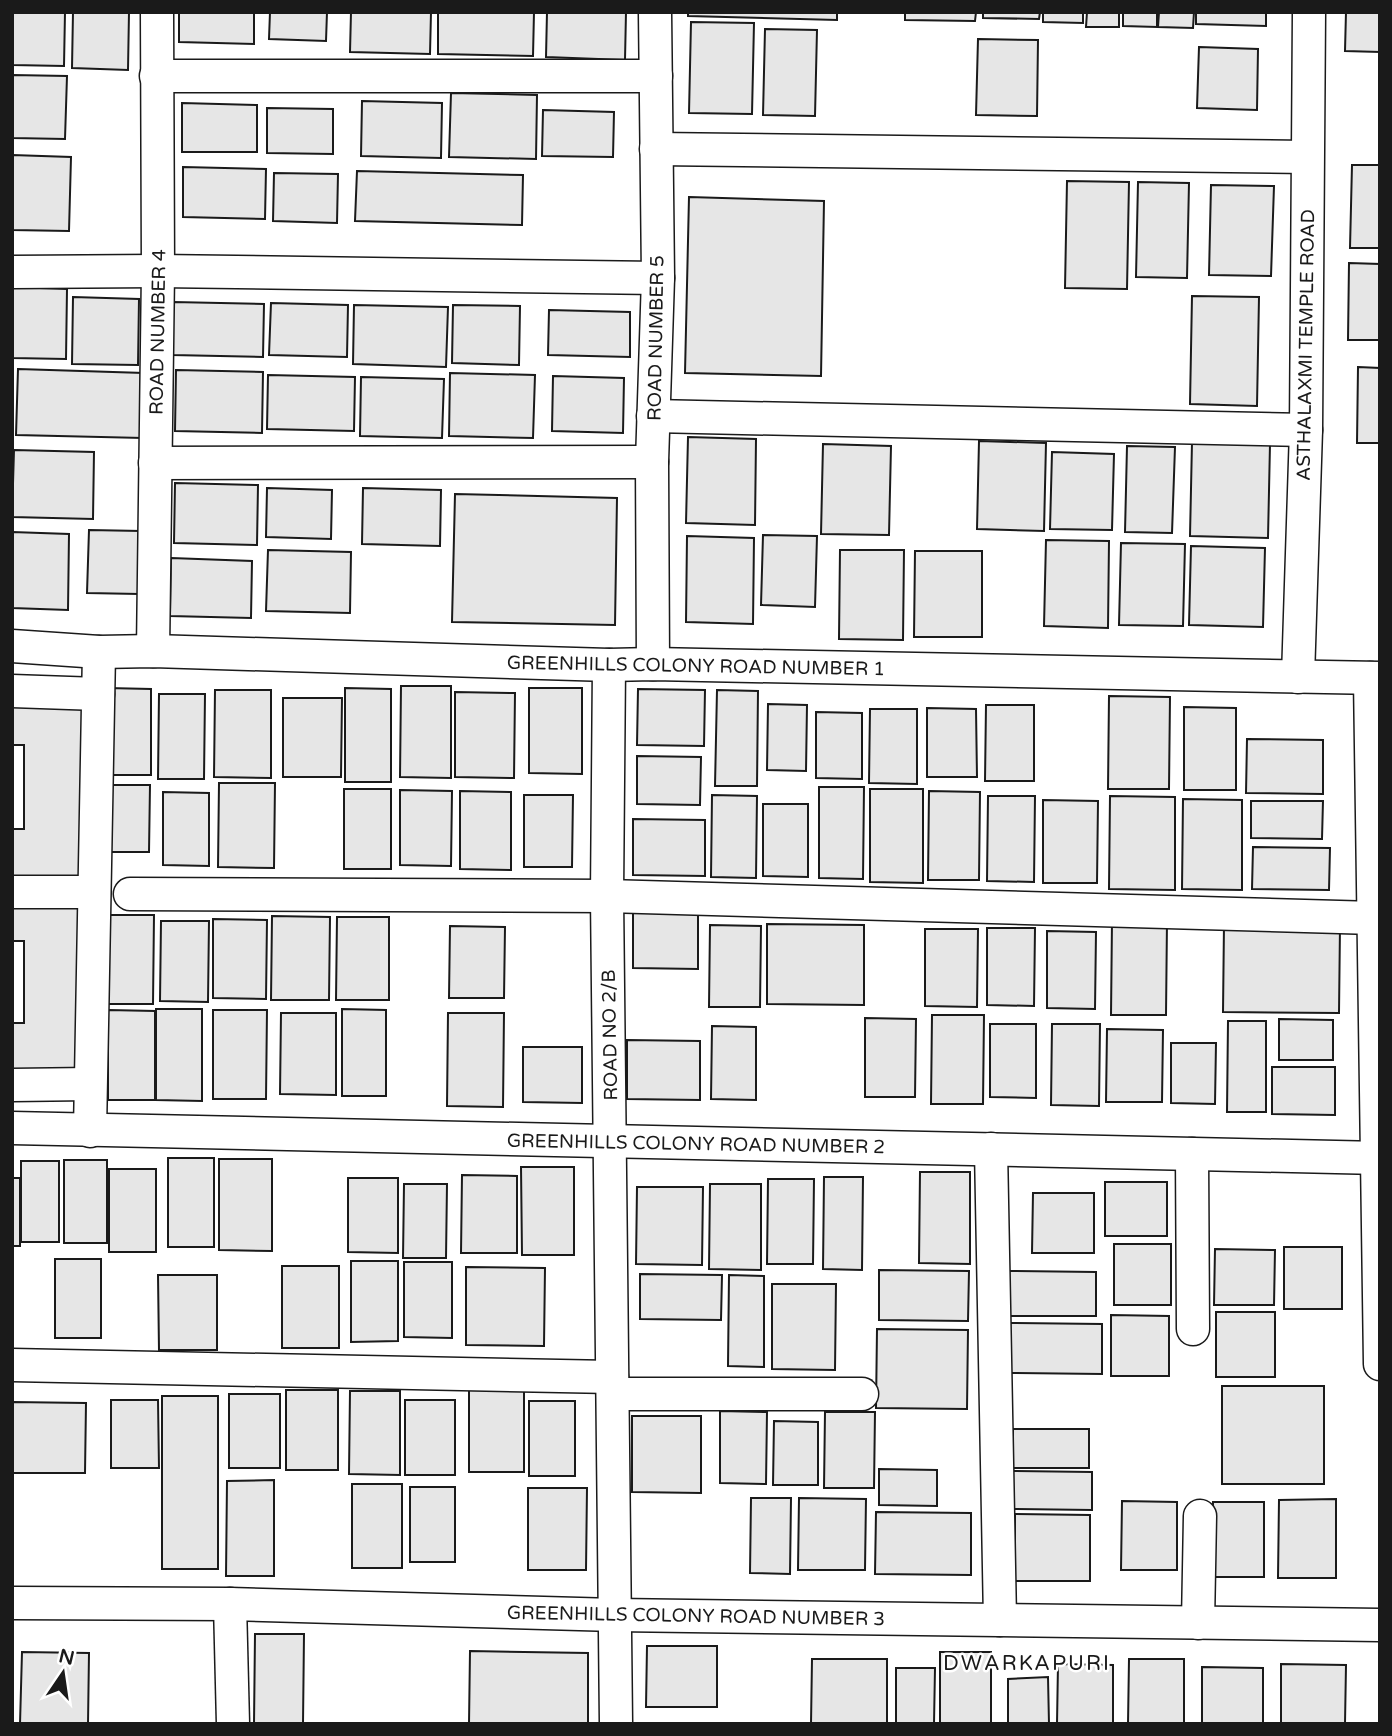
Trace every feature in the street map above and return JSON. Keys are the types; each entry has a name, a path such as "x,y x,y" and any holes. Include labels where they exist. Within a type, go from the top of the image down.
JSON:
{"street":[{"name":"ROAD NUMBER 4","path":"153,651 158,271 157,12"},
{"name":"ROAD NUMBER 5","path":"653,664 652,462 658,278 655,12"},
{"name":"ASTHALAXMI TEMPLE ROAD","path":"1298,677 1306,430 1309,12"},
{"path":"156,76 656,76"},
{"path":"656,149 1307,157"},
{"path":"12,272 158,271 658,278"},
{"path":"653,416 1306,430"},
{"path":"155,463 652,462"},
{"name":"GREENHILLS COLONY ROAD NUMBER 1","path":"12,646 99,652 153,651 609,665 1375,678"},
{"path":"90,1131 99,652"},
{"name":"ROAD NO 2/B","path":"609,665 607,896 616,1724"},
{"path":"1375,678 1374,918 1380,1364"},
{"path":"12,691 98,694"},
{"path":"12,892 94,892"},
{"path":"130,894 607,896 1374,918"},
{"path":"12,1085 90,1084"},
{"name":"GREENHILLS COLONY ROAD NUMBER 2","path":"12,1128 1378,1158"},
{"path":"991,1149 1000,1620"},
{"path":"1192,1154 1193,1329"},
{"path":"12,1365 862,1394"},
{"path":"1198,1623 1200,1516"},
{"name":"GREENHILLS COLONY ROAD NUMBER 3","path":"12,1603 230,1604 615,1615 1380,1626"},
{"path":"230,1604 233,1724"}],"building":[{"path":"12,12 65,12 64,66 12,65"},
{"path":"73,12 129,12 128,70 72,68"},
{"path":"179,12 254,12 254,44 179,42"},
{"path":"270,12 327,12 326,41 269,39"},
{"path":"351,12 431,12 430,54 350,52"},
{"path":"438,12 534,12 533,56 438,54"},
{"path":"547,12 626,12 625,60 546,57"},
{"path":"688,12 837,12 837,20 688,16"},
{"path":"905,12 976,12 975,21 905,20"},
{"path":"983,12 1040,12 1039,19 983,18"},
{"path":"1043,12 1083,12 1083,23 1043,22"},
{"path":"1087,12 1119,12 1119,27 1086,27"},
{"path":"1123,12 1157,12 1157,27 1123,26"},
{"path":"1159,12 1194,12 1193,28 1158,27"},
{"path":"1196,12 1266,12 1266,26 1196,24"},
{"path":"1346,12 1380,12 1380,52 1345,51"},
{"path":"691,22 754,23 752,114 689,113"},
{"path":"765,29 817,30 815,116 763,115"},
{"path":"978,39 1038,40 1037,116 976,115"},
{"path":"1199,47 1258,49 1257,110 1197,108"},
{"path":"12,75 67,76 65,139 12,138"},
{"path":"451,93 537,95 536,159 449,157"},
{"path":"362,101 442,103 441,158 361,156"},
{"path":"182,103 257,105 257,152 182,152"},
{"path":"267,108 333,109 333,154 267,153"},
{"path":"543,110 614,112 613,157 542,156"},
{"path":"12,155 71,157 69,231 12,230"},
{"path":"1352,165 1380,165 1380,248 1350,248"},
{"path":"183,167 266,169 265,219 183,217"},
{"path":"357,171 523,175 522,225 355,221"},
{"path":"274,173 338,174 337,223 273,221"},
{"path":"1067,181 1129,182 1127,289 1065,288"},
{"path":"1138,182 1189,183 1187,278 1136,277"},
{"path":"1211,185 1274,186 1271,276 1209,275"},
{"path":"689,197 824,201 821,376 685,373"},
{"path":"1349,263 1380,264 1380,340 1348,340"},
{"path":"12,287 67,289 66,359 12,358"},
{"path":"1192,296 1259,297 1257,406 1190,404"},
{"path":"73,297 139,299 138,365 72,364"},
{"path":"173,302 264,304 263,357 172,355"},
{"path":"271,303 348,305 347,357 269,355"},
{"path":"354,305 448,307 446,367 353,364"},
{"path":"453,305 520,306 519,365 452,363"},
{"path":"549,310 630,312 630,357 548,355"},
{"path":"1358,367 1380,368 1380,443 1357,443"},
{"path":"18,369 144,373 143,438 16,435"},
{"path":"176,370 263,372 262,433 175,431"},
{"path":"450,373 535,375 533,438 449,436"},
{"path":"268,375 355,377 354,431 267,429"},
{"path":"553,376 624,378 623,433 552,431"},
{"path":"361,377 444,379 442,438 360,436"},
{"path":"688,437 756,439 755,525 686,523"},
{"path":"979,441 1046,443 1044,531 977,529"},
{"path":"1192,442 1270,444 1268,538 1190,536"},
{"path":"823,444 891,446 889,535 821,534"},
{"path":"1127,446 1175,447 1172,533 1125,532"},
{"path":"14,450 94,452 93,519 12,517"},
{"path":"1052,452 1114,454 1112,530 1050,529"},
{"path":"175,483 258,485 257,545 174,543"},
{"path":"267,488 332,490 331,539 266,537"},
{"path":"363,488 441,490 440,546 362,544"},
{"path":"455,494 617,498 615,625 452,622"},
{"path":"89,530 141,531 139,594 87,593"},
{"path":"12,532 69,534 68,610 12,608"},
{"path":"763,535 817,536 815,607 761,605"},
{"path":"687,536 754,538 753,624 686,622"},
{"path":"1046,540 1109,541 1108,628 1044,626"},
{"path":"1121,543 1185,544 1183,626 1119,625"},
{"path":"1191,546 1265,548 1263,627 1189,625"},
{"path":"268,550 351,552 350,613 266,611"},
{"path":"840,550 904,550 903,640 839,639"},
{"path":"915,551 982,551 982,637 914,637"},
{"path":"171,558 252,561 251,618 170,616"},
{"path":"401,686 451,686 451,778 400,777"},
{"path":"107,688 151,689 151,775 106,775"},
{"path":"345,688 391,689 391,782 345,782"},
{"path":"529,688 582,688 582,774 529,773"},
{"path":"638,689 705,690 704,746 637,745"},
{"path":"215,690 271,690 271,778 214,777"},
{"path":"717,690 758,691 757,786 715,786"},
{"path":"455,692 515,693 514,778 455,777"},
{"path":"159,694 205,694 204,779 158,779"},
{"path":"1109,696 1170,697 1169,789 1108,789"},
{"path":"283,698 342,698 341,777 283,777"},
{"path":"12,703 83,703 83,878 12,877 12,829 24,829 24,745 12,745"},
{"path":"768,704 807,705 806,771 767,770"},
{"path":"986,705 1034,705 1034,781 985,781"},
{"path":"1184,707 1236,708 1236,790 1184,790"},
{"path":"927,708 976,709 977,777 927,777"},
{"path":"870,709 917,709 917,784 869,783"},
{"path":"816,712 862,713 862,779 816,778"},
{"path":"1247,739 1323,740 1323,794 1246,793"},
{"path":"637,756 701,757 700,805 637,804"},
{"path":"219,783 275,783 274,868 218,867"},
{"path":"105,785 150,785 149,852 105,852"},
{"path":"819,787 864,787 863,879 819,878"},
{"path":"344,789 391,789 391,869 344,869"},
{"path":"870,789 923,789 923,883 870,882"},
{"path":"400,790 452,791 451,866 400,865"},
{"path":"460,791 511,792 511,870 460,869"},
{"path":"929,791 980,792 979,880 928,880"},
{"path":"163,792 209,793 209,866 163,865"},
{"path":"524,795 573,795 572,867 524,867"},
{"path":"712,795 757,796 756,878 711,877"},
{"path":"988,796 1035,796 1034,882 987,881"},
{"path":"1110,796 1175,797 1175,890 1109,889"},
{"path":"1183,799 1242,800 1242,890 1182,889"},
{"path":"1043,800 1098,801 1097,883 1043,883"},
{"path":"1251,801 1323,801 1322,839 1251,838"},
{"path":"763,804 808,804 808,877 763,876"},
{"path":"633,819 705,820 705,876 633,875"},
{"path":"1253,847 1330,848 1329,890 1252,889"},
{"path":"12,897 83,897 82,1069 12,1069 12,1023 24,1023 24,941 12,941"},
{"path":"633,912 698,913 698,969 633,968"},
{"path":"103,915 154,915 153,1004 103,1004"},
{"path":"272,916 330,917 329,1000 271,1000"},
{"path":"337,917 389,917 389,1000 336,1000"},
{"path":"213,919 267,920 266,999 213,998"},
{"path":"1112,920 1167,921 1166,1015 1111,1015"},
{"path":"161,921 209,921 208,1002 160,1001"},
{"path":"767,924 864,925 864,1005 767,1004"},
{"path":"1224,924 1340,926 1339,1013 1223,1012"},
{"path":"710,925 761,926 760,1007 709,1007"},
{"path":"450,926 505,927 504,998 449,998"},
{"path":"987,928 1035,928 1034,1006 987,1005"},
{"path":"925,929 978,929 977,1007 925,1006"},
{"path":"1047,931 1096,932 1095,1009 1047,1008"},
{"path":"156,1009 202,1009 202,1101 156,1100"},
{"path":"342,1009 386,1010 386,1096 342,1096"},
{"path":"108,1010 155,1011 155,1100 108,1100"},
{"path":"213,1010 267,1010 266,1099 213,1099"},
{"path":"281,1013 336,1013 336,1095 280,1094"},
{"path":"448,1013 504,1013 503,1107 447,1106"},
{"path":"932,1015 984,1015 983,1104 931,1104"},
{"path":"865,1018 916,1019 915,1097 865,1097"},
{"path":"1279,1019 1333,1020 1333,1060 1279,1060"},
{"path":"1228,1021 1266,1021 1266,1112 1227,1112"},
{"path":"990,1024 1036,1024 1036,1098 990,1097"},
{"path":"1052,1024 1100,1024 1099,1106 1051,1105"},
{"path":"712,1026 756,1027 756,1100 711,1099"},
{"path":"1107,1029 1163,1030 1162,1102 1106,1102"},
{"path":"627,1040 700,1041 700,1100 627,1099"},
{"path":"1171,1043 1216,1043 1215,1104 1171,1103"},
{"path":"523,1047 582,1047 582,1103 523,1102"},
{"path":"1272,1067 1335,1067 1335,1115 1272,1114"},
{"path":"168,1158 214,1158 214,1247 168,1247"},
{"path":"219,1159 272,1159 272,1251 219,1250"},
{"path":"64,1160 107,1160 107,1243 64,1243"},
{"path":"21,1161 59,1161 59,1242 21,1242"},
{"path":"521,1167 574,1167 574,1255 522,1255"},
{"path":"109,1169 156,1169 156,1252 109,1252"},
{"path":"920,1172 970,1172 970,1264 919,1263"},
{"path":"462,1175 517,1176 517,1253 461,1253"},
{"path":"824,1177 863,1177 862,1270 823,1269"},
{"path":"12,1178 20,1178 20,1246 12,1246"},
{"path":"348,1178 398,1178 398,1253 348,1252"},
{"path":"768,1179 814,1179 813,1264 767,1264"},
{"path":"1105,1182 1167,1182 1167,1236 1105,1236"},
{"path":"404,1184 447,1184 446,1258 403,1258"},
{"path":"710,1184 761,1184 761,1270 709,1269"},
{"path":"637,1187 703,1187 702,1265 636,1264"},
{"path":"1033,1193 1094,1193 1094,1253 1032,1253"},
{"path":"1114,1244 1171,1244 1171,1305 1114,1305"},
{"path":"1284,1247 1342,1247 1342,1309 1284,1309"},
{"path":"1215,1249 1275,1250 1274,1305 1214,1305"},
{"path":"55,1259 101,1259 101,1338 55,1338"},
{"path":"351,1261 398,1261 398,1341 351,1342"},
{"path":"404,1262 452,1262 452,1338 404,1337"},
{"path":"282,1266 339,1266 339,1348 282,1348"},
{"path":"466,1267 545,1268 544,1346 466,1345"},
{"path":"879,1270 969,1271 968,1321 879,1320"},
{"path":"1008,1271 1096,1272 1096,1316 1008,1316"},
{"path":"640,1274 722,1275 721,1320 640,1319"},
{"path":"158,1275 217,1275 217,1350 159,1350"},
{"path":"729,1275 764,1276 764,1367 728,1366"},
{"path":"772,1284 836,1284 835,1370 772,1369"},
{"path":"1216,1312 1275,1312 1275,1377 1216,1377"},
{"path":"1111,1315 1169,1316 1169,1376 1111,1376"},
{"path":"1008,1323 1102,1324 1102,1374 1008,1373"},
{"path":"877,1329 968,1330 967,1409 876,1408"},
{"path":"1222,1386 1324,1386 1324,1484 1222,1484"},
{"path":"469,1387 524,1387 524,1472 469,1472"},
{"path":"286,1390 338,1390 338,1470 286,1470"},
{"path":"350,1391 400,1391 400,1475 349,1474"},
{"path":"229,1394 280,1394 280,1468 229,1468"},
{"path":"162,1396 218,1396 218,1569 162,1569"},
{"path":"111,1400 158,1400 159,1468 111,1468"},
{"path":"405,1400 455,1400 455,1475 405,1475"},
{"path":"529,1401 575,1401 575,1476 529,1476"},
{"path":"12,1402 86,1403 85,1473 12,1473"},
{"path":"720,1411 767,1412 766,1484 720,1483"},
{"path":"825,1412 875,1412 874,1488 824,1488"},
{"path":"632,1416 701,1416 701,1493 632,1492"},
{"path":"774,1421 818,1422 818,1485 773,1485"},
{"path":"1013,1429 1089,1429 1089,1468 1013,1468"},
{"path":"879,1469 937,1470 937,1506 879,1505"},
{"path":"1008,1471 1092,1472 1092,1510 1008,1509"},
{"path":"274,1480 274,1576 226,1576 227,1481"},
{"path":"352,1484 402,1484 402,1568 352,1568"},
{"path":"410,1487 455,1487 455,1562 410,1562"},
{"path":"528,1488 587,1488 586,1570 528,1570"},
{"path":"751,1498 791,1498 790,1574 750,1573"},
{"path":"799,1498 866,1499 865,1570 798,1570"},
{"path":"1336,1499 1336,1578 1278,1578 1279,1500"},
{"path":"1122,1501 1177,1502 1177,1570 1121,1570"},
{"path":"1213,1502 1264,1502 1264,1577 1213,1577"},
{"path":"876,1512 971,1513 971,1575 875,1574"},
{"path":"1015,1514 1090,1515 1090,1581 1015,1581"},
{"path":"255,1634 304,1634 303,1724 254,1724"},
{"path":"647,1646 717,1646 717,1707 646,1707"},
{"path":"470,1651 588,1653 588,1724 469,1724"},
{"path":"22,1652 89,1653 88,1724 20,1724"},
{"path":"940,1652 991,1652 991,1724 940,1724"},
{"path":"812,1659 887,1659 887,1724 811,1724"},
{"path":"1129,1659 1184,1659 1184,1724 1128,1724"},
{"path":"1058,1664 1113,1665 1113,1724 1057,1724"},
{"path":"1281,1664 1346,1665 1345,1724 1281,1724"},
{"path":"1202,1667 1263,1668 1263,1724 1202,1724"},
{"path":"896,1668 935,1668 934,1724 896,1724"},
{"path":"1048,1677 1049,1724 1008,1724 1008,1679"}],"district":[{"name":"DWARKAPURI","path":"1027,1663"}]}
